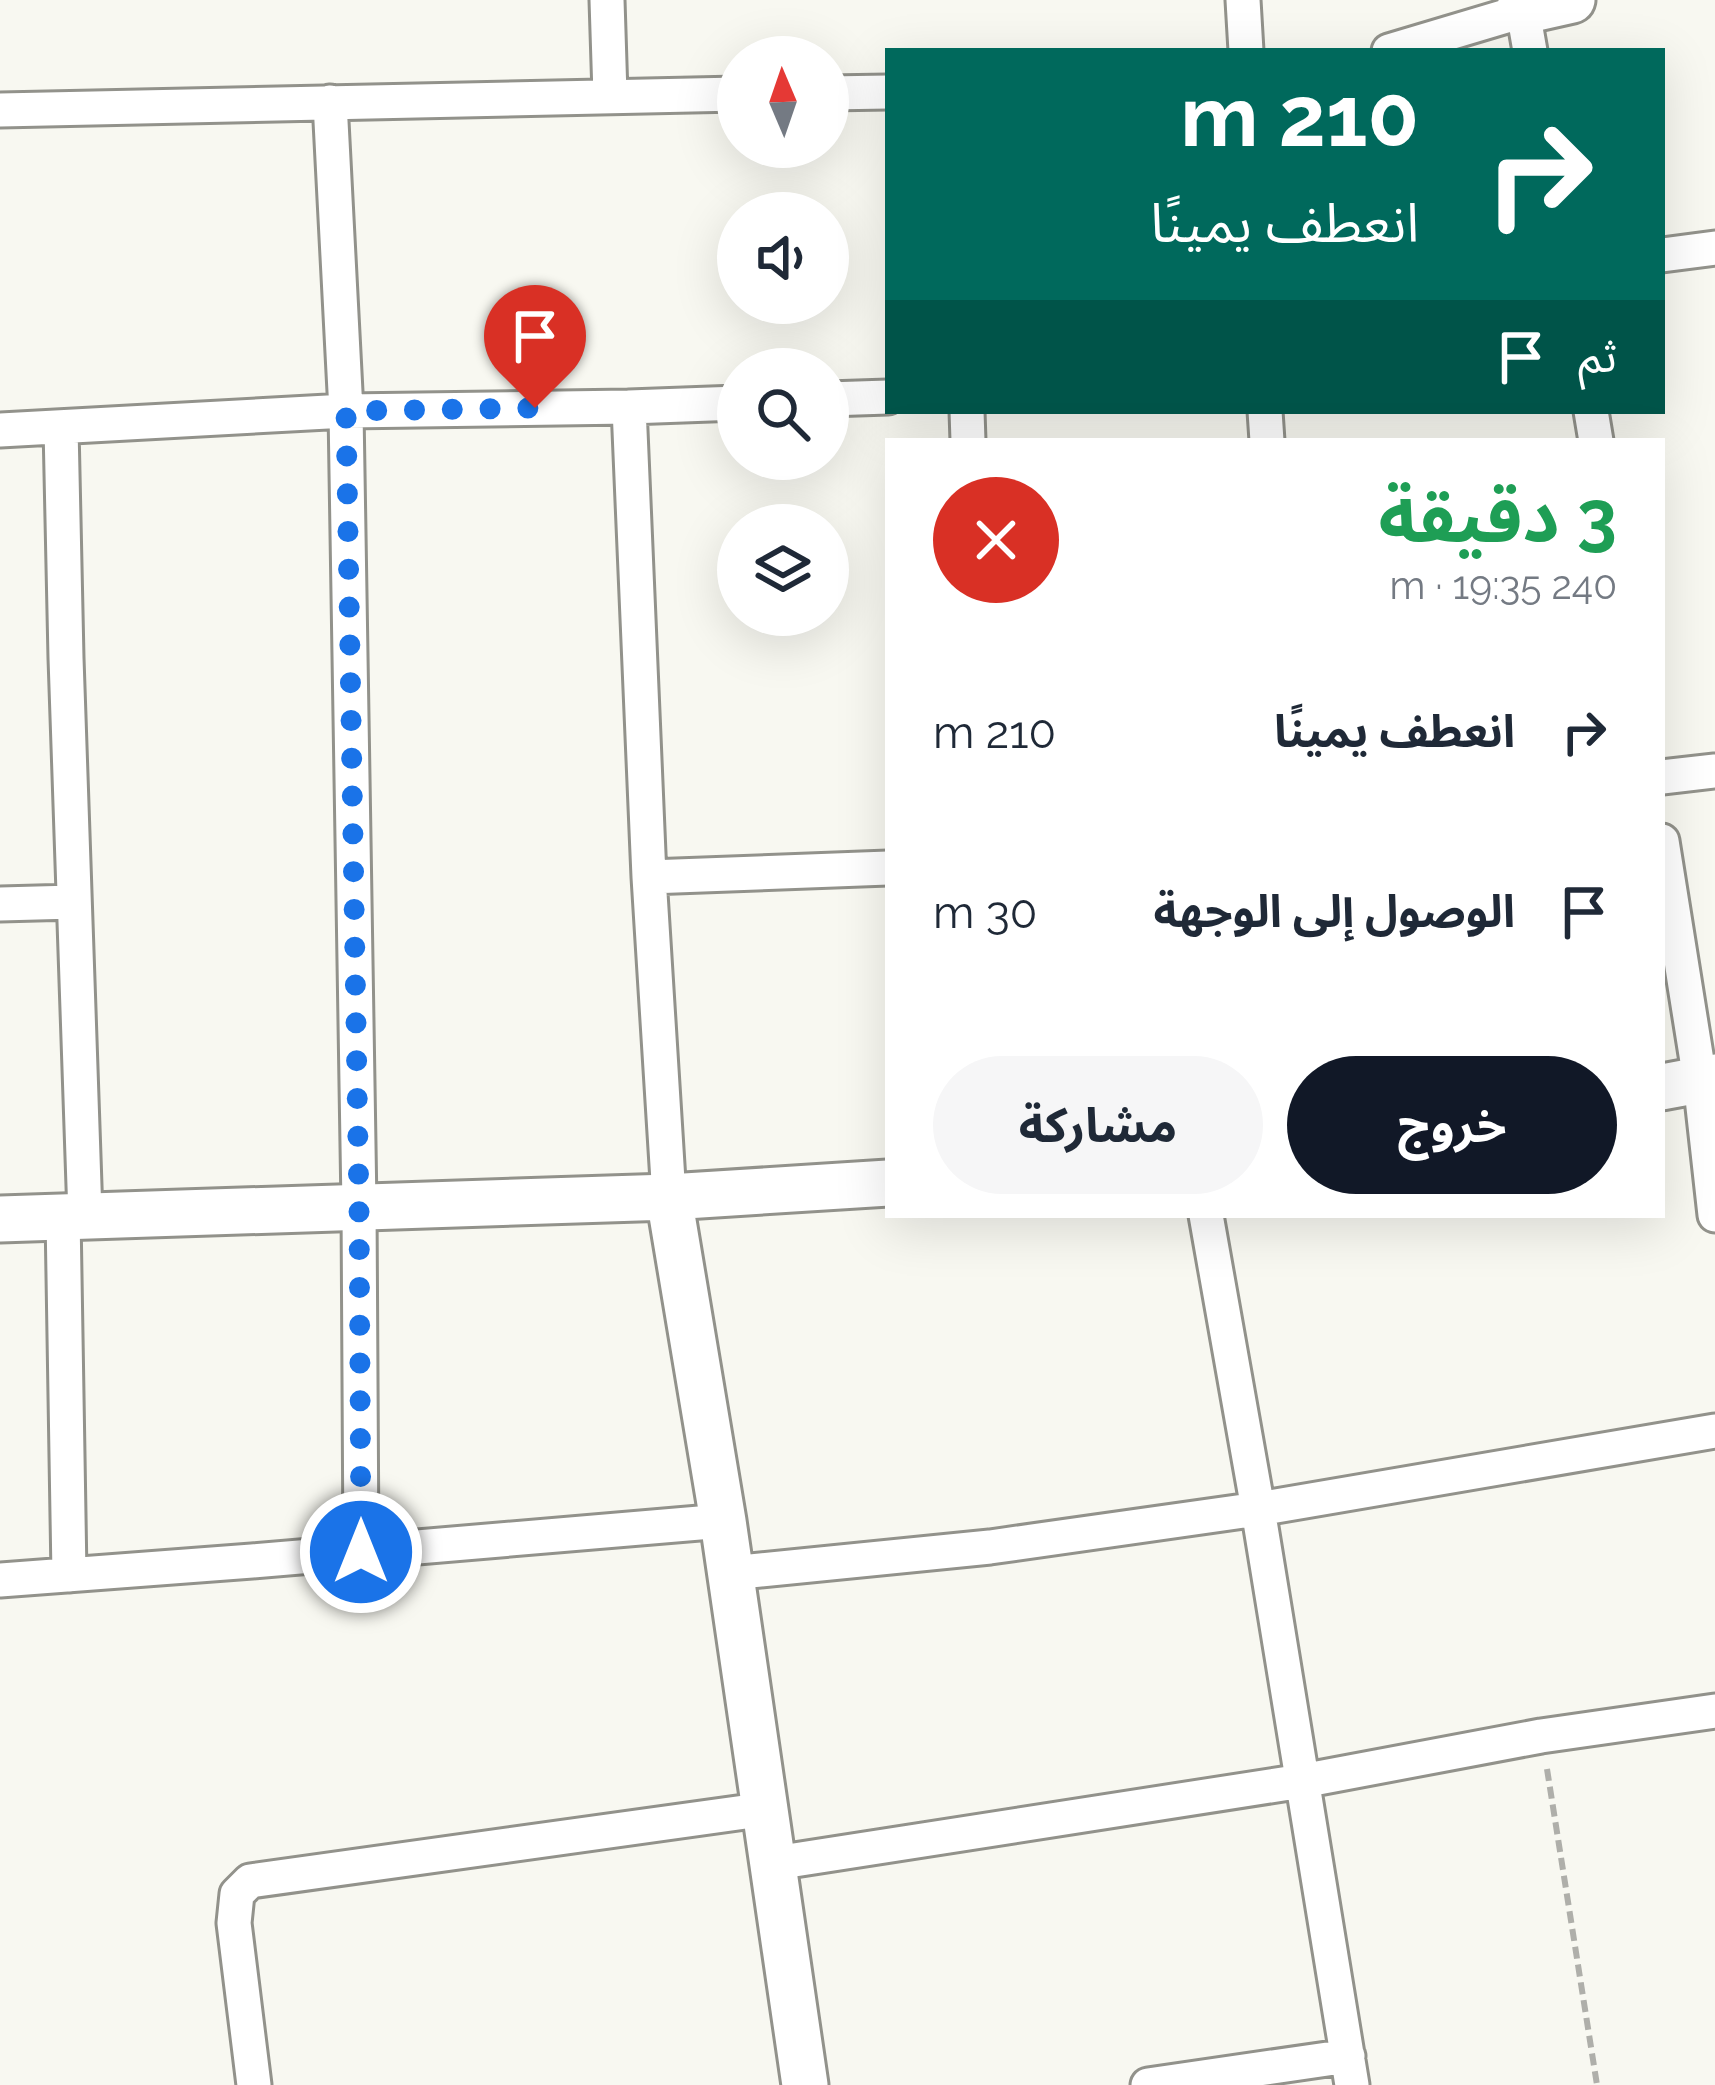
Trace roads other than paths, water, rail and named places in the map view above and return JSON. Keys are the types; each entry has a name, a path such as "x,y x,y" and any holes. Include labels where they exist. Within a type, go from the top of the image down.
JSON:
{"street":[{"path":"607,0 610,95"},
{"path":"1243,0 1246,48"},
{"path":"1402,48 1525,20 1571,0"},
{"path":"849,93 885,92"},
{"path":"0,110 717,94"},
{"path":"330,102 346,411 361,1552"},
{"path":"1665,255 1715,248"},
{"path":"849,398 885,397"},
{"path":"0,430 346,411 717,404"},
{"path":"629,407 649,877 669,1197 775,1863 797,2084"},
{"path":"61,427 74,902 68,1574"},
{"path":"1665,777 1715,771"},
{"path":"1665,865 1692,1081 1715,1215"},
{"path":"649,877 885,868"},
{"path":"0,904 74,902"},
{"path":"0,1219 669,1197 885,1183"},
{"path":"1148,2085 1350,2071 1207,1218"},
{"path":"731,1574 990,1547 1258,1509 1715,1431"},
{"path":"0,1580 723,1521"},
{"path":"775,1863 1715,1711"},
{"path":"254,2085 234,1923 237,1894 250,1881 766,1809"}]}
